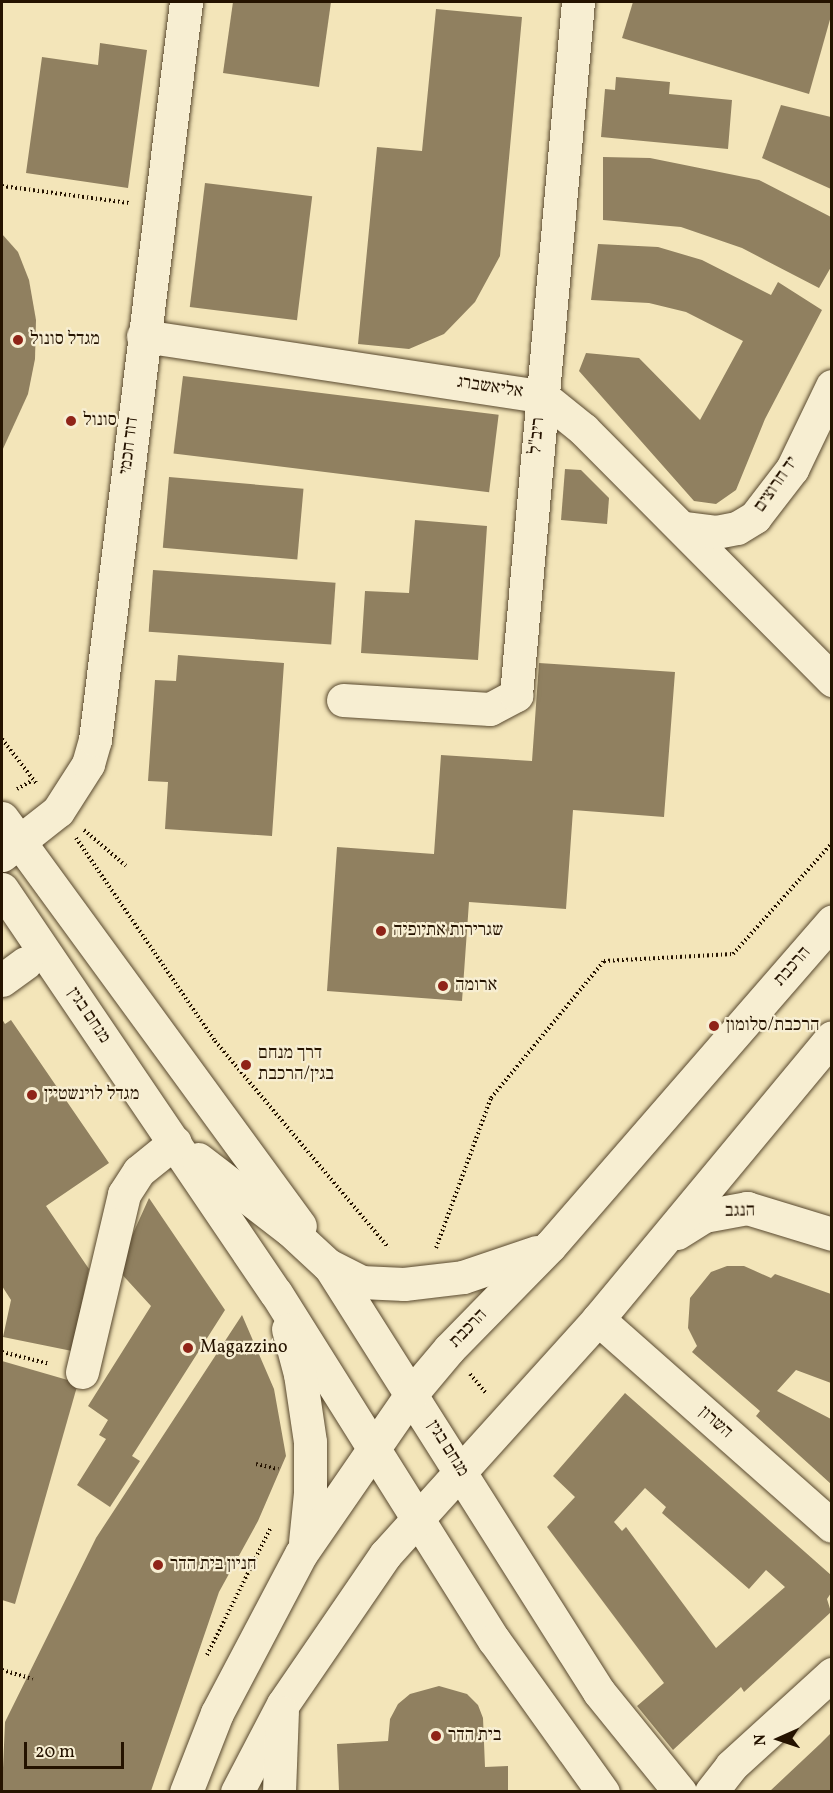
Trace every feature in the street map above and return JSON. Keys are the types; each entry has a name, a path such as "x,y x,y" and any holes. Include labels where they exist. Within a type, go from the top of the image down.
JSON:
{"street":[{"name":"דוד חכמי","path":"7,838 68,818 88,764 98,721 143,336 186,2"},
{"name":"ריב\"ל","path":"343,700 490,710 516,695 578,2"},
{"name":"אליאשברג","path":"143,336 542,396 583,429 825,672"},
{"name":"יד חרוצים","path":"684,528 716,532 737,528 754,517 792,469 831,386"},
{"path":"7,838 330,1267 347,1277 375,1284 432,1282 493,1270 550,1246"},
{"name":"מנחם בגין","path":"2,889 276,1293 494,1640 603,1791"},
{"path":"2,919 13,971 94,1026"},
{"name":"הרכבת","path":"186,1791 217,1713 301,1554 412,1393 448,1349 550,1246 831,922"},
{"path":"237,1791 283,1704 385,1555 417,1515 598,1319 831,1037"},
{"path":"82,1372 124,1194 139,1171 175,1142"},
{"name":"מנחם בגין","path":"175,1142 290,1230 330,1267 600,1692 680,1791"},
{"name":"הנגב","path":"657,1248 704,1216 747,1208 772,1213 831,1234"},
{"path":"276,1293 300,1374 310,1442 309,1517 301,1554"},
{"name":"השרון","path":"598,1319 831,1526"},
{"path":"711,1791 731,1766 831,1674"},
{"path":"279,1791 283,1704"}],"path":[{"path":"2,186 159,207"},
{"path":"2,739 68,818 215,1041 383,1245 399,1253"},
{"path":"68,818 126,866"},
{"path":"432,1282 436,1247 491,1098 604,961 733,954 831,843"},
{"path":"2,1352 82,1372"},
{"path":"2,1670 33,1679"}],"building":[{"path":"233,2 331,2 319,87 223,73"},
{"path":"633,2 831,2 831,16 809,94 622,38"},
{"path":"436,9 522,17 500,256 475,302 444,334 409,349 358,344 377,147 422,151"},
{"path":"100,43 147,50 128,188 26,173 42,57 98,65"},
{"path":"616,77 670,82 669,94 732,100 728,149 601,137 605,89 615,90"},
{"path":"781,105 831,117 831,189 762,158"},
{"path":"603,157 650,158 759,180 831,217 831,267 819,288 742,248 681,227 603,220"},
{"path":"205,183 312,196 297,320 190,307"},
{"name":"מגדל סונול","path":"2,234 18,252 29,280 36,320 35,359 28,394 2,451"},
{"path":"598,244 658,247 702,260 771,295 778,282 822,310 765,419 736,490 716,504 694,501 579,371 586,353 639,358 700,420 743,341 686,312 649,303 591,300"},
{"path":"183,376 499,415 489,492 173,453"},
{"path":"565,469 581,470 609,498 607,524 561,520"},
{"path":"169,477 303,489 297,559 163,548"},
{"path":"415,520 487,526 478,660 361,653 365,591 409,593"},
{"path":"153,570 336,583 331,645 149,632"},
{"path":"178,655 284,663 272,836 165,829 168,782 148,781 155,680 176,681"},
{"path":"539,663 675,672 664,817 573,810 566,909 469,902 462,1001 327,991 337,847 434,854 441,755 532,761"},
{"path":"2,1019 5,1024 11,1020 109,1163 46,1206 89,1269 72,1351 3,1337 11,1300 2,1286"},
{"path":"149,1198 225,1310 132,1456 140,1461 110,1507 77,1485 106,1439 99,1435 108,1420 88,1406 151,1306 117,1269"},
{"path":"727,1266 744,1266 771,1278 775,1274 831,1294 831,1383 796,1370 777,1391 831,1419 831,1484 756,1416 760,1411 692,1352 697,1346 688,1328 690,1298 711,1272"},
{"name":"חניון בית הדר","path":"242,1315 274,1389 286,1456 258,1521 219,1592 151,1791 2,1791 5,1722 96,1538"},
{"path":"2,1361 78,1383 15,1604 2,1600"},
{"path":"625,1393 831,1575 831,1593 827,1599 831,1612 744,1692 741,1687 673,1750 637,1706 664,1683 547,1527 575,1497 553,1476","holes":["645,1488 666,1507 662,1513 749,1589 766,1570 785,1587 716,1648 626,1527 622,1531 614,1522"]},
{"name":"בית הדר","path":"439,1686 467,1694 478,1705 483,1718 485,1767 508,1766 508,1791 339,1791 337,1744 388,1741 390,1719 398,1704 410,1694"},
{"path":"831,1733 831,1791 770,1791 820,1744"}],"place":[{"name":"מגדל סונול","path":"18,340"},
{"name":"סונול","path":"71,421"},
{"name":"שגרירות אתיופיה","path":"381,931"},
{"name":"ארומה","path":"443,986"},
{"name":"הרכבת/סלומון","path":"714,1026"},
{"name":"דרך מנחם בגין/הרכבת","path":"246,1065"},
{"name":"מגדל לוינשטיין","path":"32,1095"},
{"name":"Magazzino","path":"188,1348"},
{"name":"חניון בית הדר","path":"158,1565"},
{"name":"בית הדר","path":"436,1736"}]}
